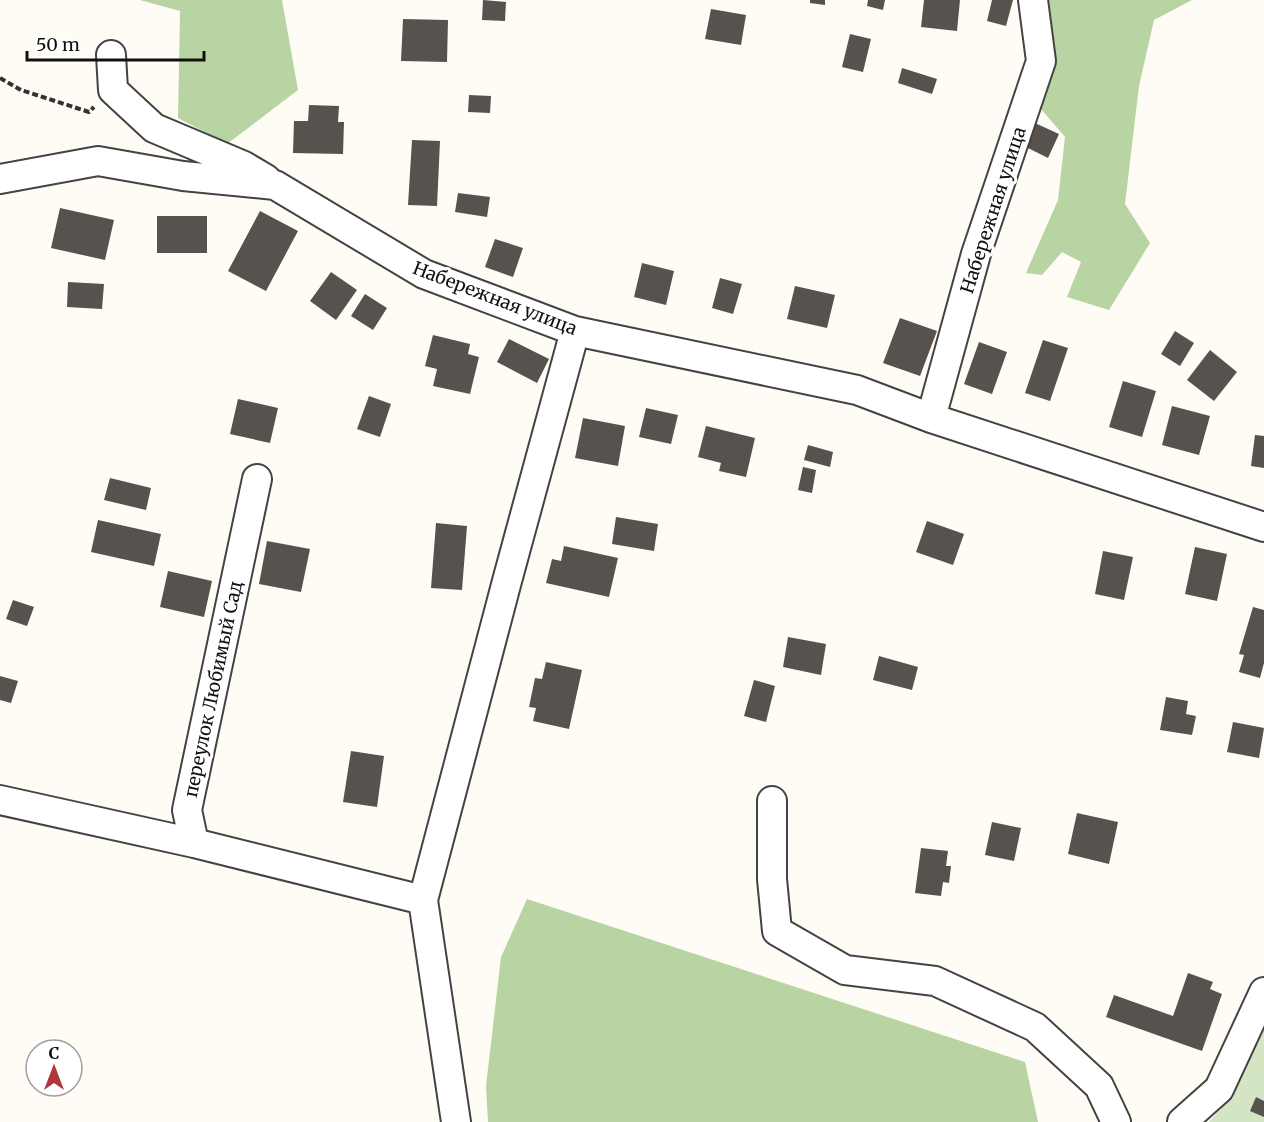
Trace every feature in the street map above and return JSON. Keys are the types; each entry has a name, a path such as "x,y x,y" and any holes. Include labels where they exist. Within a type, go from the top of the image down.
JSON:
{"street":[{"name":"Набережная улица","path":"931,418 976,254 1041,61 1033,0"},
{"path":"111,56 113,90 154,128 244,166 275,185"},
{"name":"Набережная улица","path":"0,179 98,161 183,176 275,185 424,274 575,331 857,390 931,418 1264,526"},
{"path":"456,1122 423,900 575,331"},
{"name":"переулок Любимый Сад","path":"194,843 187,810 257,479"},
{"path":"0,800 194,843 423,900"},
{"path":"772,801 772,879 777,931 845,970 935,981 1035,1027 1099,1086 1116,1122"},
{"path":"1182,1122 1219,1089 1264,992"}],"path":[{"path":"0,78 21,90 89,112 113,90"}],"green space":[{"path":"140,0 282,0 298,90 227,144 178,118 180,11"},
{"path":"1039,0 1192,0 1154,20 1139,86 1125,204 1150,243 1109,310 1067,297 1081,262 1062,252 1042,275 1026,273 1058,200 1065,137 1035,102 1054,67"},
{"path":"527,899 1025,1062 1038,1122 488,1122 486,1086 501,957"},
{"path":"1264,1021 1264,1122 1209,1122 1224,1105"}],"building":[{"path":"483,0 506,2 505,21 482,20"},
{"path":"810,0 825,0 825,5 810,3"},
{"path":"868,0 885,0 883,10 867,6"},
{"path":"924,0 960,0 957,31 921,27"},
{"path":"992,0 1013,0 1006,26 987,21"},
{"path":"711,9 746,15 741,45 705,39"},
{"path":"403,19 448,20 447,62 401,61"},
{"path":"850,34 871,39 863,72 842,67"},
{"path":"902,68 937,79 932,94 898,83"},
{"path":"469,95 491,96 490,113 468,112"},
{"path":"309,105 339,106 338,122 344,122 343,154 293,153 294,121 308,121"},
{"path":"1035,123 1059,134 1048,158 1024,146"},
{"path":"412,140 440,141 437,206 408,205"},
{"path":"458,193 490,197 487,217 455,212"},
{"path":"60,208 114,220 105,260 51,248"},
{"path":"260,211 298,231 266,291 228,271"},
{"path":"157,216 207,216 207,253 157,253"},
{"path":"495,239 523,248 513,277 485,267"},
{"path":"642,263 674,271 666,305 634,297"},
{"path":"331,272 357,290 336,320 310,301"},
{"path":"720,278 742,284 733,314 712,308"},
{"path":"68,282 104,284 102,309 67,307"},
{"path":"795,286 835,295 827,328 787,319"},
{"path":"365,294 387,308 373,330 351,316"},
{"path":"900,318 937,331 920,376 883,363"},
{"path":"1175,331 1194,343 1180,366 1161,354"},
{"path":"433,335 470,344 468,354 479,357 470,394 433,386 437,369 425,366"},
{"path":"509,339 549,359 537,383 497,362"},
{"path":"1043,340 1068,348 1050,401 1025,393"},
{"path":"979,342 1007,352 992,394 964,384"},
{"path":"1210,350 1237,372 1214,401 1187,380"},
{"path":"1123,381 1156,391 1142,437 1109,427"},
{"path":"369,396 391,404 380,437 357,429"},
{"path":"238,399 278,408 270,443 230,434"},
{"path":"1172,406 1210,416 1199,455 1162,445"},
{"path":"646,408 678,415 671,444 639,437"},
{"path":"583,418 625,426 618,466 575,458"},
{"path":"706,426 755,438 746,477 719,471 721,463 698,457"},
{"path":"1255,435 1264,436 1264,468 1251,466"},
{"path":"808,445 833,452 830,467 804,460"},
{"path":"803,467 816,470 812,493 798,490"},
{"path":"110,478 151,488 146,510 104,500"},
{"path":"616,517 658,524 654,551 612,544"},
{"path":"98,520 161,534 154,566 91,552"},
{"path":"927,521 964,534 953,565 916,552"},
{"path":"436,523 467,526 462,590 431,588"},
{"path":"267,541 310,549 301,592 259,584"},
{"path":"564,546 618,558 609,597 546,583 552,559 561,561"},
{"path":"1195,547 1227,554 1217,601 1185,594"},
{"path":"1103,551 1133,557 1124,600 1095,594"},
{"path":"168,571 212,581 204,617 160,607"},
{"path":"13,600 34,607 27,626 6,619"},
{"path":"1253,607 1264,610 1264,663 1260,678 1239,672 1244,655 1239,654"},
{"path":"788,637 826,644 821,675 783,667"},
{"path":"879,656 918,667 912,690 873,680"},
{"path":"546,662 582,670 569,729 533,721 536,708 529,707 535,678 542,679"},
{"path":"0,676 18,681 11,703 0,700"},
{"path":"754,680 775,686 766,722 744,716"},
{"path":"1166,697 1188,701 1186,714 1196,716 1192,735 1160,730"},
{"path":"1233,722 1264,728 1259,758 1227,752"},
{"path":"351,751 384,756 377,807 343,802"},
{"path":"1077,813 1118,822 1109,864 1068,854"},
{"path":"992,822 1021,828 1014,861 985,855"},
{"path":"921,848 948,851 946,866 951,866 949,883 943,882 941,896 915,893"},
{"path":"1188,973 1213,982 1210,989 1222,994 1202,1051 1106,1017 1114,995 1173,1016"},
{"path":"1256,1097 1264,1101 1264,1117 1250,1111"}]}
